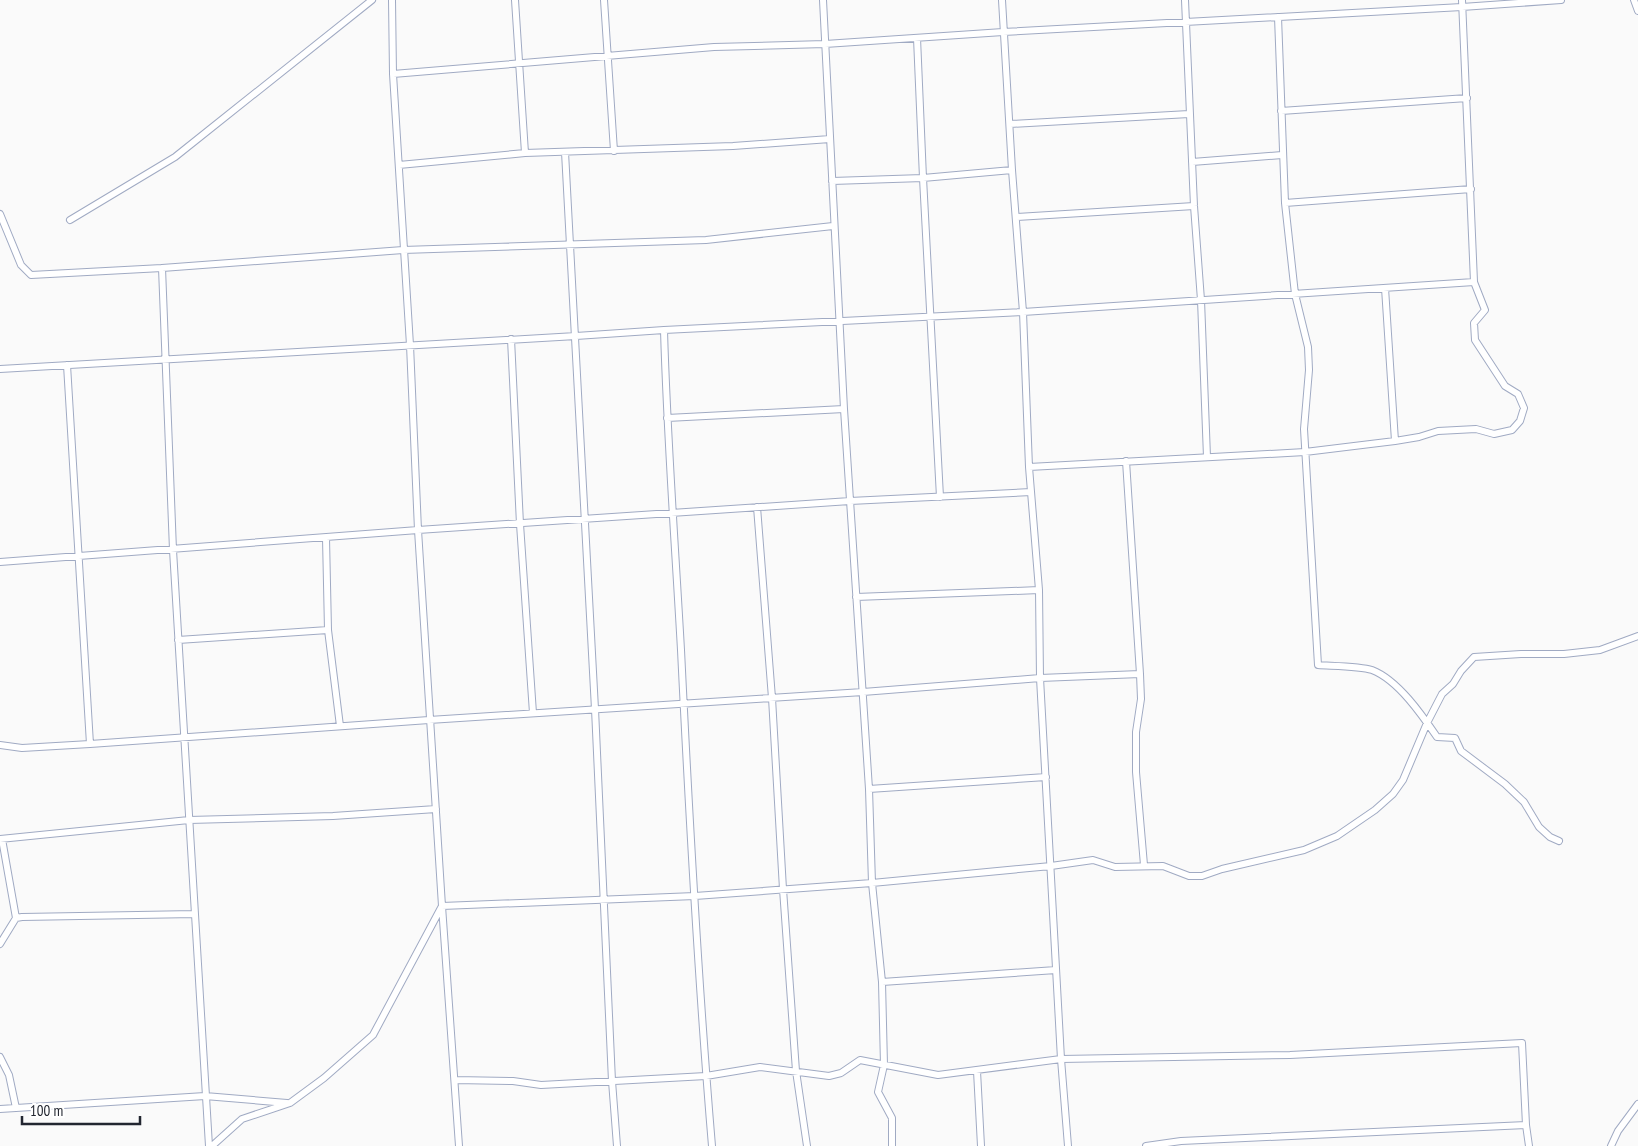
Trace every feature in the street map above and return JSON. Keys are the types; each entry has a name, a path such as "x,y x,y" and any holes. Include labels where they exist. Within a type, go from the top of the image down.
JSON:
{"street":[{"path":"70,220 175,157 372,0"},
{"path":"392,0 393,74 410,345 429,720 459,1146"},
{"path":"515,0 525,153"},
{"path":"604,0 614,151"},
{"path":"823,0 833,226 869,789 872,883 882,982 884,1065 878,1092 892,1118 892,1146"},
{"path":"1002,0 1023,312 1029,466 1039,590 1040,678 1061,1059 1068,1146"},
{"path":"1185,0 1189,114 1201,300 1208,457"},
{"path":"393,74 714,47 825,44 1462,4 1561,0"},
{"path":"1634,0 1638,11"},
{"path":"1029,466 1305,452 1395,441 1419,437 1438,431 1476,429 1494,434 1512,430 1520,421 1524,408 1518,394 1505,386 1475,340 1474,323 1485,310 1474,282 1462,4"},
{"path":"1278,17 1285,203 1295,294 1308,347 1309,370 1304,429 1318,665 1371,670 1384,676 1396,687 1437,737 1456,738 1461,751 1505,784 1524,802 1539,827 1550,837 1559,841"},
{"path":"917,38 940,497"},
{"path":"1281,112 1467,98"},
{"path":"1010,124 1189,114"},
{"path":"399,165 525,153 733,146 830,139"},
{"path":"565,152 596,709 612,1081 617,1146"},
{"path":"1192,162 1282,155"},
{"path":"832,181 923,178 1012,170"},
{"path":"1285,203 1470,189"},
{"path":"1017,218 1194,206"},
{"path":"0,214 22,265 31,274 162,268 403,250 569,243 706,240 833,226"},
{"path":"162,268 173,550 205,1096 210,1146"},
{"path":"0,369 664,330 1023,312 1474,282"},
{"path":"1385,288 1395,441"},
{"path":"664,330 683,703 712,1146"},
{"path":"511,339 520,524 533,713"},
{"path":"67,365 90,744"},
{"path":"667,418 844,409"},
{"path":"1126,461 1140,674 1140,699 1136,732 1136,772 1144,865"},
{"path":"0,562 418,530 850,501 1031,492"},
{"path":"757,507 772,698 796,1071 807,1146"},
{"path":"326,538 328,630 340,726"},
{"path":"856,597 1039,590"},
{"path":"178,640 328,630"},
{"path":"442,906 695,896 872,883 1051,866 1093,860 1115,867 1163,866 1189,876 1202,876 1222,869 1304,850 1337,836 1375,810 1393,794 1409,769 1427,723 1442,694 1454,684 1461,671 1474,657 1564,654 1600,650 1638,636"},
{"path":"0,745 22,748 90,744 863,692 1040,678 1140,674"},
{"path":"869,789 1046,777"},
{"path":"0,944 16,918 1,839 189,820 333,816 436,809"},
{"path":"210,1146 242,1119 290,1103 324,1078 374,1034 442,906"},
{"path":"16,918 195,914"},
{"path":"882,982 1056,970"},
{"path":"455,1080 513,1081 542,1085 706,1076 760,1067 829,1076 841,1073 860,1060 938,1075 1061,1059 1290,1055 1522,1043 1526,1125 1529,1146"},
{"path":"0,1057 9,1075 16,1108"},
{"path":"977,1070 981,1146"},
{"path":"0,1109 205,1096 290,1103"},
{"path":"1610,1146 1618,1131 1638,1104"},
{"path":"1146,1146 1182,1141 1526,1125"}]}
